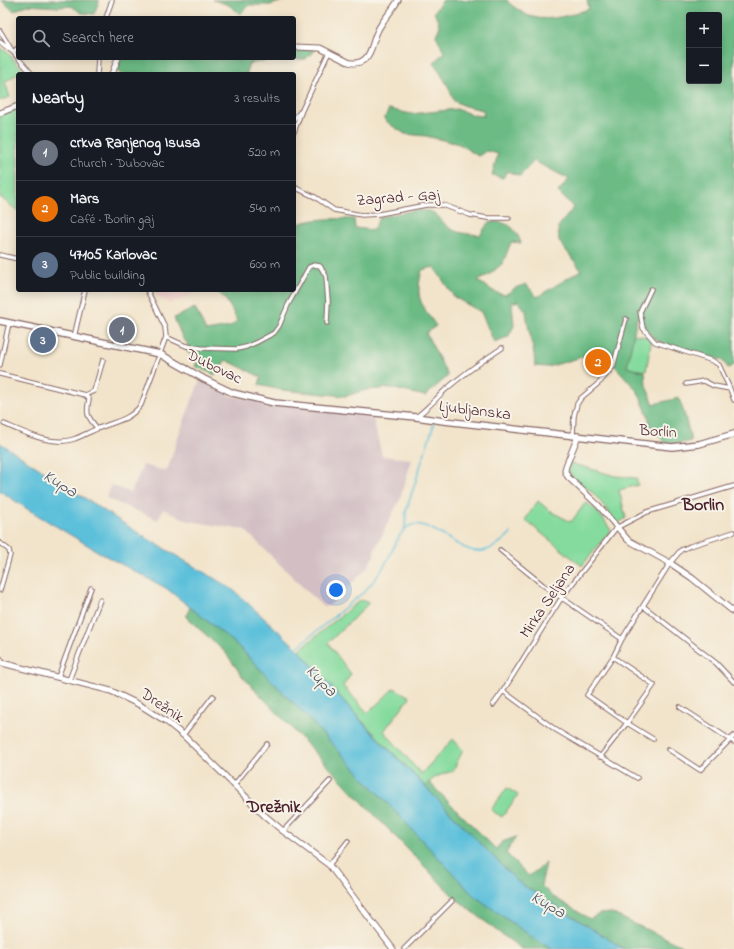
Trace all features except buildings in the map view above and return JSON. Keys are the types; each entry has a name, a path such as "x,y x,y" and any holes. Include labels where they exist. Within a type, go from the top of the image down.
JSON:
{"main road":[{"name":"Dubovac","path":"0,321 160,354 233,393 286,405 368,412"},
{"name":"Ljubljanska","path":"368,412 576,436"},
{"name":"Borlin","path":"576,436 672,447 699,444 734,434"}],"street":[{"path":"107,16 112,0"},
{"path":"296,47 320,48 353,63 360,62 369,54 377,31 398,0"},
{"path":"0,31 16,55"},
{"path":"0,42 14,52"},
{"path":"296,126 329,52"},
{"path":"20,60 30,72"},
{"path":"97,72 98,60"},
{"path":"113,72 117,60"},
{"path":"0,113 16,107"},
{"path":"296,117 302,110"},
{"name":"Zagrad - Gaj","path":"296,188 315,197 334,210 362,215 379,214 426,205 443,205 470,215 487,218 509,218"},
{"path":"0,255 16,259"},
{"path":"296,290 308,267 314,265 320,266 326,276 328,301 327,323"},
{"path":"651,289 640,312 643,328 655,342 713,360 719,365 734,400"},
{"path":"74,337 85,292"},
{"path":"4,424 37,437 59,442 72,440 97,428 134,414 141,405 166,337 165,327 148,292"},
{"path":"166,337 186,346 201,348 238,349 246,347 274,333 295,292"},
{"path":"626,319 613,367 609,373 581,398 578,404 574,416 576,436 565,471 576,486 599,506 616,528 628,540 670,563 692,578 734,612"},
{"path":"0,365 9,323"},
{"path":"416,417 426,410 444,391 480,362 502,348"},
{"path":"85,395 94,391 103,360"},
{"path":"0,374 85,395 89,399 86,410 88,417 97,428"},
{"path":"686,384 704,381 714,386 730,389"},
{"path":"616,528 647,512 734,486"},
{"name":"Mirka Seljana","path":"493,705 562,598 616,528"},
{"path":"653,739 587,695 613,656 622,638 670,563 681,550 734,532"},
{"path":"0,543 9,550 10,555 0,590"},
{"path":"500,550 526,572 562,598 622,638"},
{"path":"58,677 91,588"},
{"path":"69,680 100,600"},
{"path":"643,606 716,663 734,682"},
{"path":"600,758 654,685 613,656"},
{"name":"Drežnik","path":"1,662 111,691 125,697 167,722 183,735 264,815 329,865 393,949"},
{"path":"503,691 556,730 600,758 638,778"},
{"path":"183,735 213,696"},
{"path":"680,707 732,741"},
{"path":"668,749 700,770 732,741 734,736"},
{"path":"234,785 267,744"},
{"path":"283,831 330,781"},
{"path":"329,865 348,841"},
{"path":"404,949 452,901"}],"shaded area":[{"path":"155,292 198,292 170,303 157,295"},
{"path":"200,380 231,396 372,414 382,456 412,459 400,499 367,568 329,606 323,607 245,530 189,521 163,509 158,520 106,498 111,485 131,493 143,465 167,471 179,434"}],"green space":[{"path":"1,0 99,0 99,2 94,14 82,13 71,6 59,7 27,5 14,11"},
{"path":"213,0 287,0 270,5 249,5 240,14 229,5"},
{"path":"443,0 507,0 526,15 547,19 561,17 589,9 587,0 734,0 734,365 728,368 722,359 665,345 659,342 646,330 641,318 637,318 627,367 645,372 646,386 654,404 679,398 691,441 666,444 650,426 648,415 638,392 602,351 548,367 535,366 526,311 518,301 512,303 514,326 508,337 494,342 481,312 454,297 434,267 422,270 419,294 420,300 436,326 426,333 448,376 425,396 391,388 366,390 346,396 281,390 259,385 261,377 226,360 215,375 195,366 199,358 187,352 187,341 184,341 174,318 195,308 206,331 230,327 237,321 229,304 218,292 296,292 296,225 308,221 324,219 354,219 355,228 373,230 380,217 423,210 436,214 446,226 456,231 480,235 489,222 501,222 510,226 516,232 521,243 511,242 503,263 490,274 478,281 495,292 505,295 515,288 526,284 537,297 581,270 559,241 558,227 574,207 558,192 569,179 534,161 520,176 507,171 503,178 492,175 498,154 487,151 478,156 459,144 426,136 405,134 384,119 389,109 411,114 457,109 473,115 484,116 483,110 465,106 454,101 448,86 434,63 444,52 436,35 440,26 434,12"},
{"path":"0,47 8,53 23,70 16,72 16,75 5,82 10,97 0,101"},
{"path":"315,49 306,59 296,59 296,50"},
{"path":"120,60 269,60 248,64 247,72 118,72 117,70"},
{"path":"16,110 16,209 0,197 0,115"},
{"path":"633,334 652,338 646,371 627,368"},
{"path":"570,463 615,476 636,478 638,485 619,490 626,518 617,524 595,495 570,474 568,470"},
{"path":"538,501 550,511 571,522 586,502 597,511 611,530 582,566 525,520"},
{"path":"360,600 369,603 328,643 351,674 343,686 368,713 394,688 410,697 384,731 421,774 453,739 463,750 453,771 438,776 425,786 358,717 299,650"},
{"path":"190,607 236,644 309,719 473,895 535,939 552,949 522,949 453,896 243,677 225,652 186,617"},
{"path":"429,782 496,849 502,842 516,837 506,853 529,876 546,863 541,885 552,896 590,919 599,914 611,913 686,949 624,949 518,882 430,792 425,786"},
{"path":"507,788 518,795 502,817 491,810"}],"water":[{"name":"Kupa","path":"0,443 143,536 232,589 297,648 361,721 518,882 624,949 552,949 535,939 473,895 309,719 236,644 166,588 104,555 0,491"}],"waterway":[{"path":"405,529 406,511 434,424"},
{"path":"295,649 365,591 383,567 397,539 405,529 413,525 422,525 473,551 483,551 495,547 511,533"}],"place":[{"name":"crkva Ranjenog Isusa","path":"122,330"},
{"name":"47105 Karlovac","path":"43,340"},
{"name":"Mars","path":"598,362"}],"district":[{"name":"Borlin","path":"703,506"},
{"name":"Drežnik","path":"274,808"}]}
